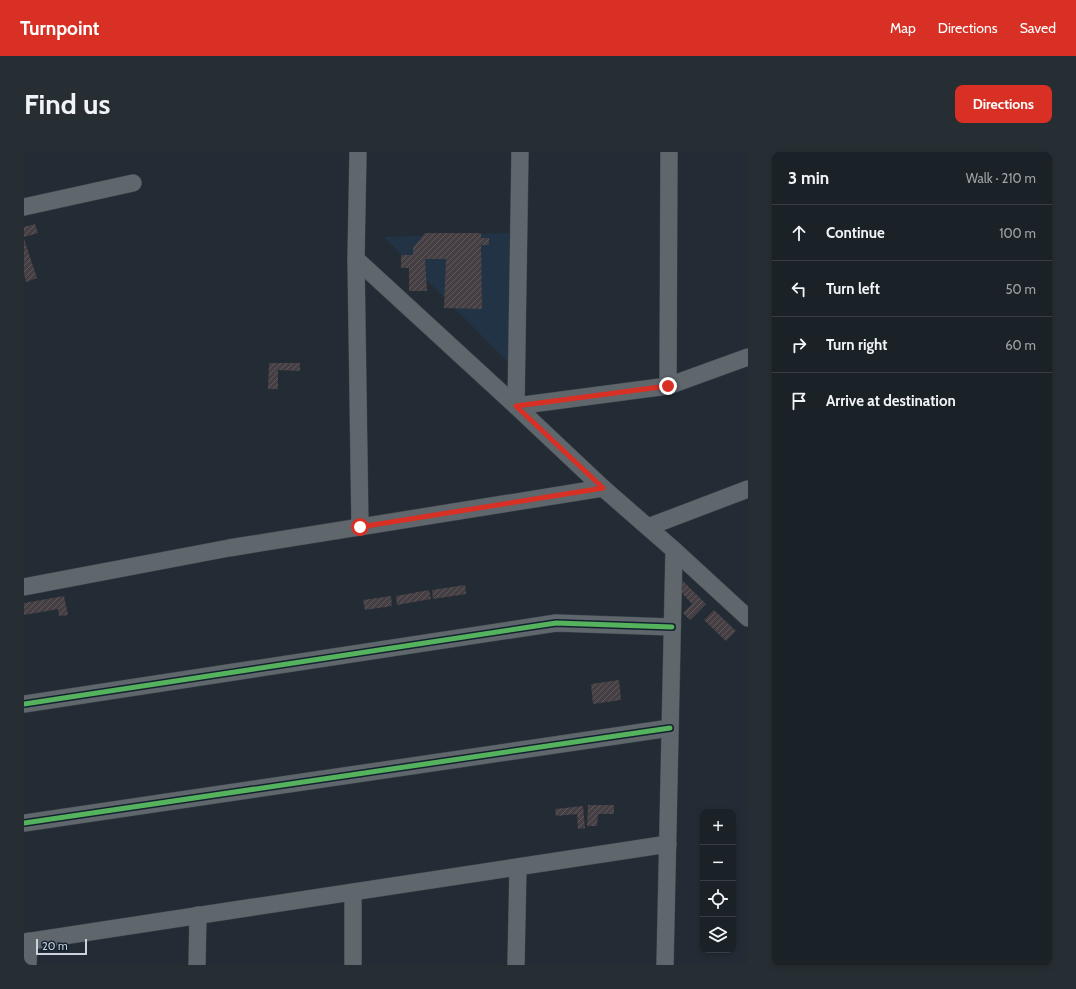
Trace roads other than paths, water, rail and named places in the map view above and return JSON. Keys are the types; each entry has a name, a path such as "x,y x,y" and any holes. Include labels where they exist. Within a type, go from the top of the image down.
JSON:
{"street":[{"path":"358,152 356,259 360,527"},
{"path":"516,406 520,152"},
{"path":"668,386 669,152"},
{"path":"24,207 133,183"},
{"path":"356,259 603,488 747,617"},
{"path":"516,406 668,386 748,357"},
{"path":"24,587 229,548 603,488"},
{"path":"648,527 748,489"},
{"path":"665,965 674,550"},
{"path":"24,704 556,623 672,628"},
{"path":"24,823 670,728"},
{"path":"28,965 26,941 668,844"},
{"path":"516,965 518,867"},
{"path":"353,892 353,965"},
{"path":"197,965 198,915"}]}
